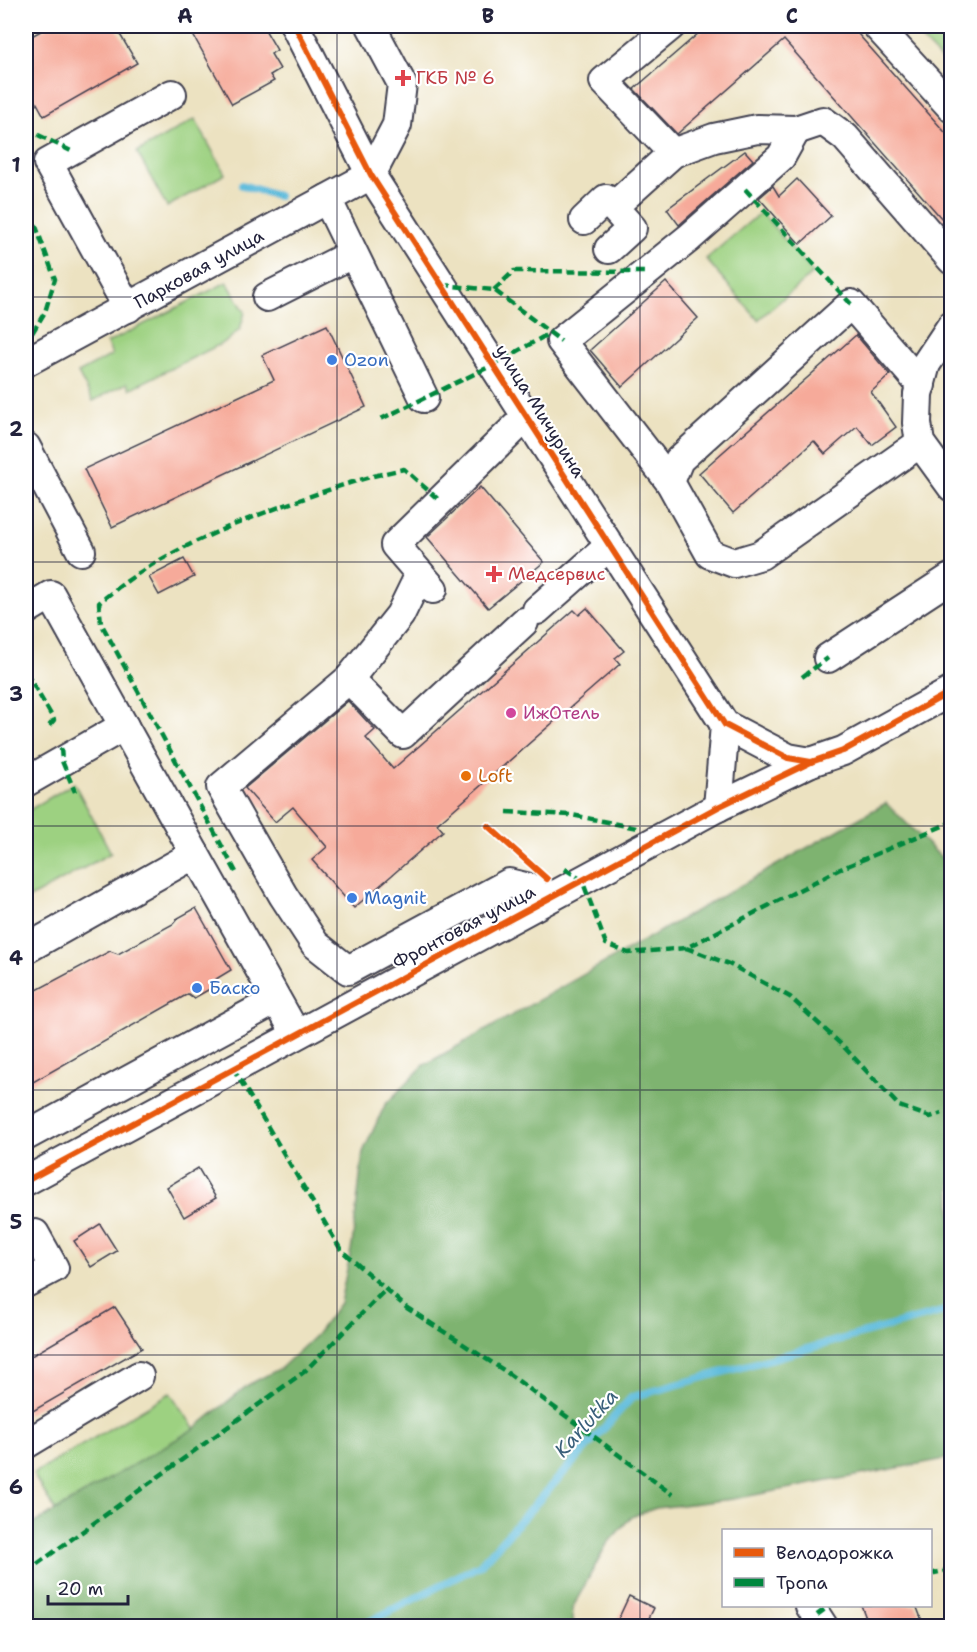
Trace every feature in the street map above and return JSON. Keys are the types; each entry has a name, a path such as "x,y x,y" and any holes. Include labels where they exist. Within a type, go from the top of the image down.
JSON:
{"street":[{"name":"улица Мичурина","path":"295,26 371,175 527,416 608,547 725,725 789,758 811,762"},
{"path":"371,26 402,84 397,125 371,175"},
{"path":"671,26 604,81 673,153"},
{"path":"877,26 951,108"},
{"path":"128,308 48,163 172,94"},
{"path":"613,207 673,153 714,138 757,129 796,130 823,121 845,137 951,260"},
{"path":"796,130 781,157 689,238 561,341 670,482 710,554 734,563 760,555 920,443"},
{"name":"Парковая улица","path":"27,359 128,308 371,175"},
{"path":"327,199 424,398"},
{"path":"584,220 606,200 632,228 609,249"},
{"path":"267,297 352,254"},
{"path":"670,482 679,460 851,304 921,385"},
{"path":"951,325 926,364 917,423 920,443 951,487"},
{"path":"363,998 348,970 315,944 283,895 221,787 349,679 426,581 395,545 527,416"},
{"path":"26,447 81,551"},
{"path":"349,679 403,734 608,547"},
{"path":"828,658 951,577"},
{"path":"26,610 51,595 296,1034"},
{"name":"Фронтовая улица","path":"26,1181 718,807 811,762 843,751 951,691"},
{"path":"718,807 725,725"},
{"path":"26,783 124,726"},
{"path":"26,949 195,854"},
{"path":"348,970 509,884 530,888 543,902"},
{"path":"26,1136 276,1000"},
{"path":"26,1240 35,1234 54,1268 26,1283"},
{"path":"26,1442 139,1376"},
{"path":"811,1607 824,1626"}],"green space":[{"path":"909,26 951,26 951,60 946,65"},
{"path":"195,119 225,174 167,207 137,152"},
{"path":"761,212 813,273 758,320 706,259"},
{"path":"227,282 245,312 240,329 227,341 130,389 127,383 93,401 78,373 112,355 107,343"},
{"path":"74,783 111,853 26,900 26,812"},
{"path":"886,803 946,862 951,858 951,1458 733,1499 656,1508 631,1517 607,1544 572,1609 574,1626 26,1626 26,1528 194,1429 248,1385 281,1368 316,1335 340,1303 352,1245 363,1152 385,1105 424,1065"},
{"path":"170,1393 195,1429 56,1512 33,1474"}],"building":[{"path":"50,26 115,26 137,63 44,116 26,83 26,39"},
{"path":"188,26 263,26 277,50 271,54 280,69 270,75 274,81 232,104"},
{"path":"707,26 851,26 951,139 951,229 784,40 677,134 634,89"},
{"path":"745,151 753,160 679,225 667,209"},
{"path":"797,179 831,216 800,244 759,198 773,186 779,196"},
{"path":"666,282 698,318 622,387 590,350"},
{"path":"327,325 366,407 112,527 84,469 274,380 262,355"},
{"path":"856,335 890,375 871,392 896,427 872,445 857,426 825,454 814,441 733,513 699,473"},
{"name":"Медсервис","path":"480,487 544,562 488,608 427,537"},
{"path":"184,559 194,577 159,595 149,577"},
{"path":"587,608 624,651 615,658 620,664 437,824 443,831 354,908 312,860 327,847 293,807 275,822 245,788 348,701 375,730 366,738 393,769 574,610 579,615"},
{"path":"196,908 231,970 216,979 215,986 194,998 188,994 26,1086 26,1002 33,992 110,951 118,954 173,924 178,918"},
{"path":"198,1168 216,1198 184,1217 167,1187"},
{"path":"100,1224 117,1251 91,1267 74,1241"},
{"path":"115,1307 142,1348 26,1415 26,1359"},
{"path":"629,1596 654,1608 645,1626 615,1626"},
{"path":"862,1607 917,1607 924,1626 869,1626"}],"waterway":[{"path":"242,185 278,196"},
{"name":"Karlutka","path":"361,1626 480,1565 632,1397 952,1309"}],"marked path":[{"path":"26,129 71,151"},
{"path":"745,189 851,304"},
{"path":"26,199 55,279 45,312 26,343"},
{"path":"494,290 514,271 646,272"},
{"path":"442,285 494,290 561,341"},
{"path":"381,419 493,365 550,333"},
{"path":"236,872 101,623 99,603 141,571 187,546 260,514 359,480 404,469 440,501"},
{"path":"802,677 828,658"},
{"path":"26,672 54,720 48,727"},
{"path":"61,748 62,761 75,792"},
{"path":"507,812 572,815 637,828"},
{"path":"565,869 582,880 606,944 628,953 686,948 838,870 952,822"},
{"path":"686,948 729,964 790,997 845,1048 899,1106 930,1117 942,1113"},
{"path":"233,1068 341,1250 407,1308 505,1371 673,1495"},
{"path":"26,1572 304,1372 386,1289"},
{"path":"932,1574 952,1569"},
{"path":"817,1615 828,1607"}],"cycle path":[{"path":"295,26 371,175 725,725 788,758 811,762"},
{"path":"26,1181 718,807 811,762 843,751 952,691"},
{"path":"488,826 547,879"}],"place":[{"name":"ГКБ № 6","path":"403,78"},
{"name":"Ozon","path":"332,360"},
{"name":"Медсервис","path":"494,574"},
{"name":"ИжОтель","path":"511,713"},
{"name":"Loft","path":"466,776"},
{"name":"Magnit","path":"352,898"},
{"name":"Баско","path":"197,988"}]}
